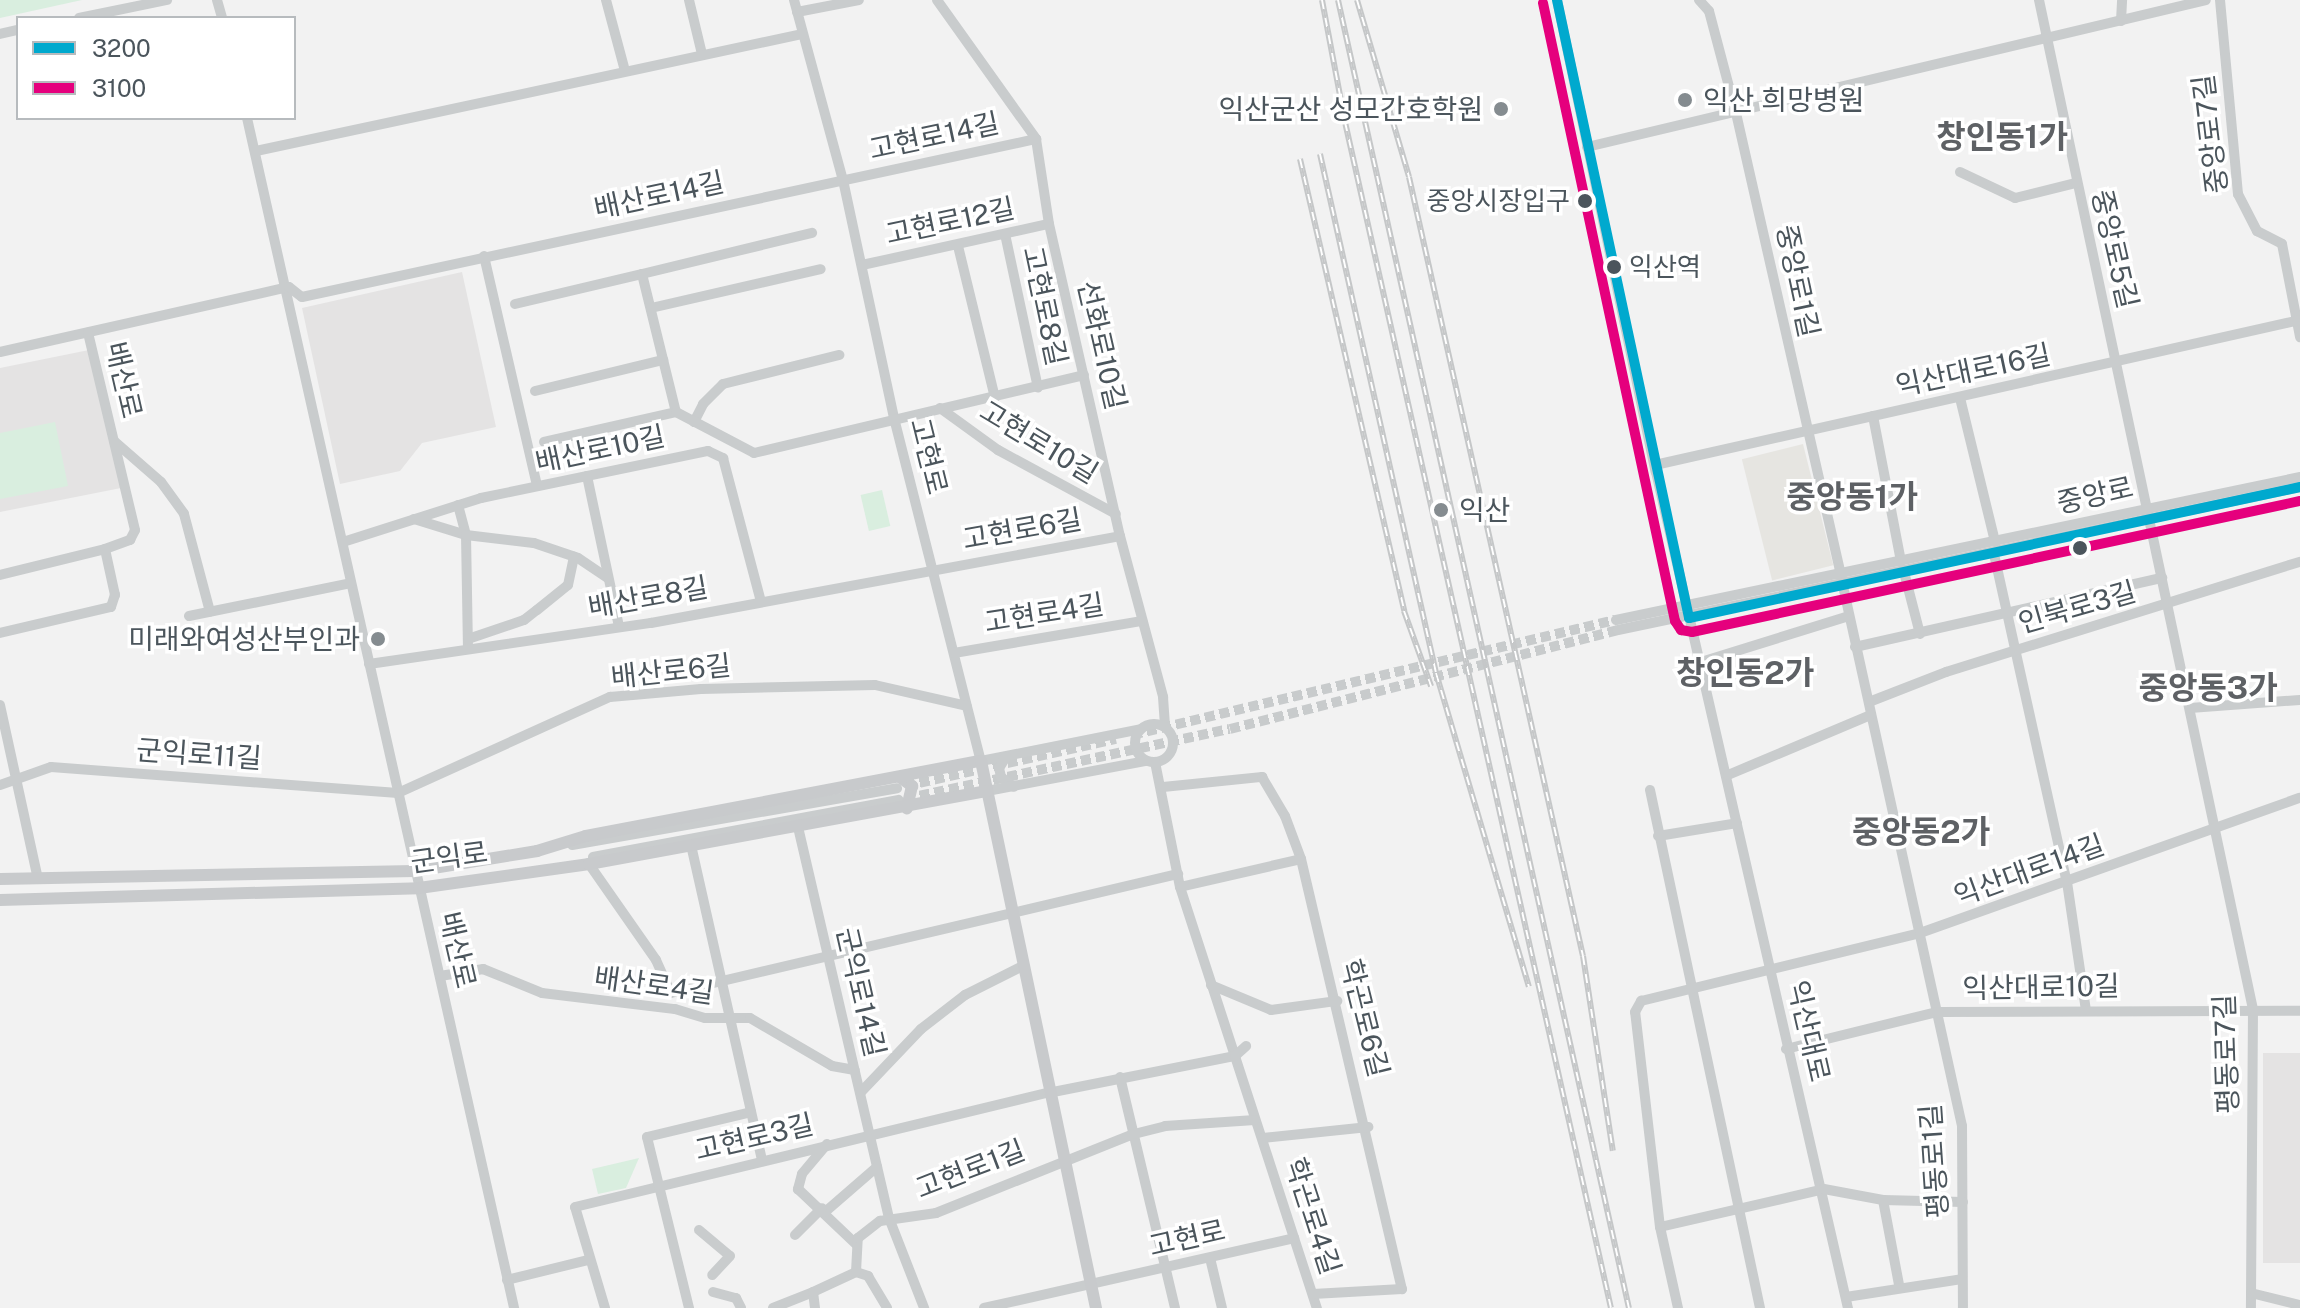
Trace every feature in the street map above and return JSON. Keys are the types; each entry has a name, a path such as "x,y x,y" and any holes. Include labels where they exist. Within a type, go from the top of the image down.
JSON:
{"main road":[{"name":"군익로","path":"0,879 415,871 537,851 586,836 899,783 981,761"},
{"name":"고현로","path":"981,761 1021,967 1096,1308"},
{"path":"899,783 912,786 903,804"},
{"path":"544,867 589,864 987,791"},
{"name":"군익로","path":"0,900 419,888 544,867"}],"street":[{"path":"89,16 167,0"},
{"path":"606,0 625,71"},
{"path":"689,0 702,54"},
{"name":"고현로","path":"794,0 843,180 894,418 981,761"},
{"path":"797,12 859,0"},
{"name":"선화로10길","path":"937,0 1036,139 1049,224 1120,536 1163,697 1165,727"},
{"name":"익산대로","path":"1557,0 1689,618 1728,775 1786,1049 1824,1189 1847,1302 1899,1285 1962,1279"},
{"name":"중앙로1길","path":"1699,0 1709,11 1736,113 1842,581"},
{"name":"중앙로5길","path":"2039,0 2076,183 2150,513"},
{"path":"2121,21 2122,0"},
{"path":"1587,147 2206,0"},
{"name":"중앙로7길","path":"2220,0 2238,194 2257,231 2282,244 2300,337"},
{"path":"256,151 802,34"},
{"name":"배산로","path":"248,120 289,287 351,583 514,1308"},
{"name":"고현로14길","path":"843,180 1036,139"},
{"path":"1960,172 2015,198 2076,183"},
{"name":"배산로14길","path":"289,287 302,297 843,180"},
{"name":"고현로12길","path":"862,265 1049,224"},
{"path":"515,304 812,233"},
{"name":"고현로8길","path":"1005,234 1038,388"},
{"path":"958,246 995,398"},
{"path":"484,256 537,486"},
{"path":"651,308 821,269"},
{"path":"544,442 676,412 642,274"},
{"name":"배산로","path":"210,612 184,514 161,482 113,439 88,333 289,287"},
{"name":"익산대로16길","path":"1655,465 2298,320"},
{"path":"0,352 88,333"},
{"path":"694,422 703,404 723,384 839,355"},
{"path":"535,391 663,360"},
{"name":"고현로8길","path":"676,412 754,453 1084,375"},
{"path":"1960,398 2067,882 2086,1010"},
{"name":"고현로10길","path":"940,408 998,450 1116,514"},
{"path":"1873,416 1903,567 1920,634"},
{"path":"0,575 130,540 135,530 113,439"},
{"name":"배산로10길","path":"343,542 458,505 708,451 723,458 761,602"},
{"path":"587,476 619,627"},
{"name":"중앙로","path":"1842,581 1687,606 1617,625 1689,618 2300,477"},
{"name":"중앙로","path":"2150,513 2300,487"},
{"path":"458,505 466,535 468,644 524,620 568,585 574,557"},
{"name":"평동로7길","path":"2150,513 2167,607 2217,827 2253,1009 2251,1308"},
{"path":"414,519 466,535 534,543 574,557 608,578"},
{"name":"고현로6길","path":"933,570 1120,536"},
{"path":"0,633 111,607 115,595 105,549"},
{"name":"인북로3길","path":"1869,702 2015,650 2167,607 2300,562"},
{"name":"배산로8길","path":"369,664 468,644 619,627 933,570"},
{"path":"1855,647 2162,578"},
{"path":"1842,581 1937,1012"},
{"path":"189,616 351,583"},
{"path":"1701,662 1849,616"},
{"name":"고현로4길","path":"954,653 1142,621"},
{"name":"배산로6길","path":"398,793 610,697 701,689 875,685 967,706"},
{"path":"2190,708 2300,700"},
{"path":"0,705 4,737 17,780 38,879"},
{"path":"1728,775 1871,715"},
{"path":"981,761 1153,724 1165,727 1173,737 1172,750 1151,762 987,791"},
{"path":"1141,729 1135,746 1151,762"},
{"path":"1006,757 1001,777 1014,787"},
{"name":"학곤로4길","path":"1151,762 1163,787 1180,887 1317,1308"},
{"name":"군익로11길","path":"0,785 51,767 398,793"},
{"name":"학곤로6길","path":"1163,787 1262,777 1285,816 1301,859 1368,1127 1402,1289 1313,1294"},
{"path":"1650,790 1760,1308"},
{"name":"익산대로14길","path":"1678,1308 1660,1227 1635,1012 1641,1001 1920,933 2300,798"},
{"name":"군익로","path":"544,867 903,804"},
{"path":"1658,836 1737,823"},
{"name":"군익로14길","path":"798,827 889,1218 924,1308"},
{"path":"691,845 762,1160"},
{"path":"1180,887 1301,859"},
{"path":"589,864 656,960 671,993 1178,874"},
{"path":"861,1092 921,1029 965,995 1021,967"},
{"name":"배산로4길","path":"440,976 483,969 542,993 730,1019 750,1018 832,1066 855,1070"},
{"path":"1211,985 1271,1010 1337,1001"},
{"name":"익산대로10길","path":"1786,1049 1937,1012 2300,1011"},
{"name":"평동로1길","path":"1937,1012 1962,1126 1963,1308"},
{"path":"1048,1093 1235,1056 1246,1046"},
{"path":"1120,1077 1168,1268 1175,1308"},
{"name":"고현로3길","path":"605,1308 588,1260 575,1207 1048,1093"},
{"path":"689,1308 647,1137 751,1112"},
{"path":"1063,1159 1165,1126 1255,1120"},
{"name":"학곤로4길","path":"1263,1138 1368,1127"},
{"path":"827,1144 797,1184 856,1244 856,1272"},
{"name":"고현로1길","path":"856,1244 867,1230 889,1218 936,1213 1063,1159"},
{"path":"795,1235 877,1167"},
{"path":"1660,1227 1824,1189 1883,1200 1963,1202"},
{"path":"1883,1200 1899,1285"},
{"path":"699,1230 730,1256 712,1275"},
{"name":"고현로","path":"1091,1284 1294,1238"},
{"path":"1210,1258 1222,1308"},
{"path":"507,1280 588,1260"},
{"path":"773,1308 856,1272 868,1276 887,1308"},
{"path":"984,1308 1091,1284"},
{"path":"713,1292 736,1298 741,1308"},
{"path":"813,1292 815,1308"},
{"path":"2251,1293 2300,1305"}],"shaded area":[{"path":"462,272 496,427 422,443 400,471 340,484 302,308"},
{"path":"89,350 121,488 0,512 0,368"},
{"path":"1803,444 1833,565 1772,581 1742,459"},
{"path":"2263,1053 2300,1053 2300,1263 2263,1263"}],"green space":[{"path":"0,0 82,0 0,18"},
{"path":"55,422 68,486 0,499 0,433"},
{"path":"882,490 890,526 869,531 861,495"},
{"path":"639,1158 626,1188 598,1194 592,1169"}],"tunnel":[{"path":"1132,735 1616,620"},
{"path":"905,799 1230,729 1618,630"},
{"path":"905,786 1116,739"}],"railway":[{"path":"1322,0 1345,122 1611,1308"},
{"path":"1338,0 1629,1308"},
{"path":"1357,0 1409,177 1583,956 1613,1151"},
{"path":"1320,154 1436,673 1529,986"},
{"path":"1300,159 1404,611 1431,686"}],"transit line":[{"name":"3200","path":"1557,0 1689,618 2300,487"},
{"name":"3100","path":"1543,3 1675,621 1681,630 1692,632 2300,501"}],"place":[{"name":"익산 희망병원","path":"1685,100"},
{"name":"익산군산 성모간호학원","path":"1501,109"},
{"name":"중앙시장입구","path":"1585,201"},
{"name":"익산역","path":"1614,267"},
{"name":"익산","path":"1441,510"},
{"name":"미래와여성산부인과","path":"378,639"}],"district":[{"name":"창인동1가","path":"2002,137"},
{"name":"중앙동1가","path":"1852,497"},
{"name":"창인동2가","path":"1745,673"},
{"name":"중앙동3가","path":"2208,688"},
{"name":"중앙동2가","path":"1921,832"}]}
